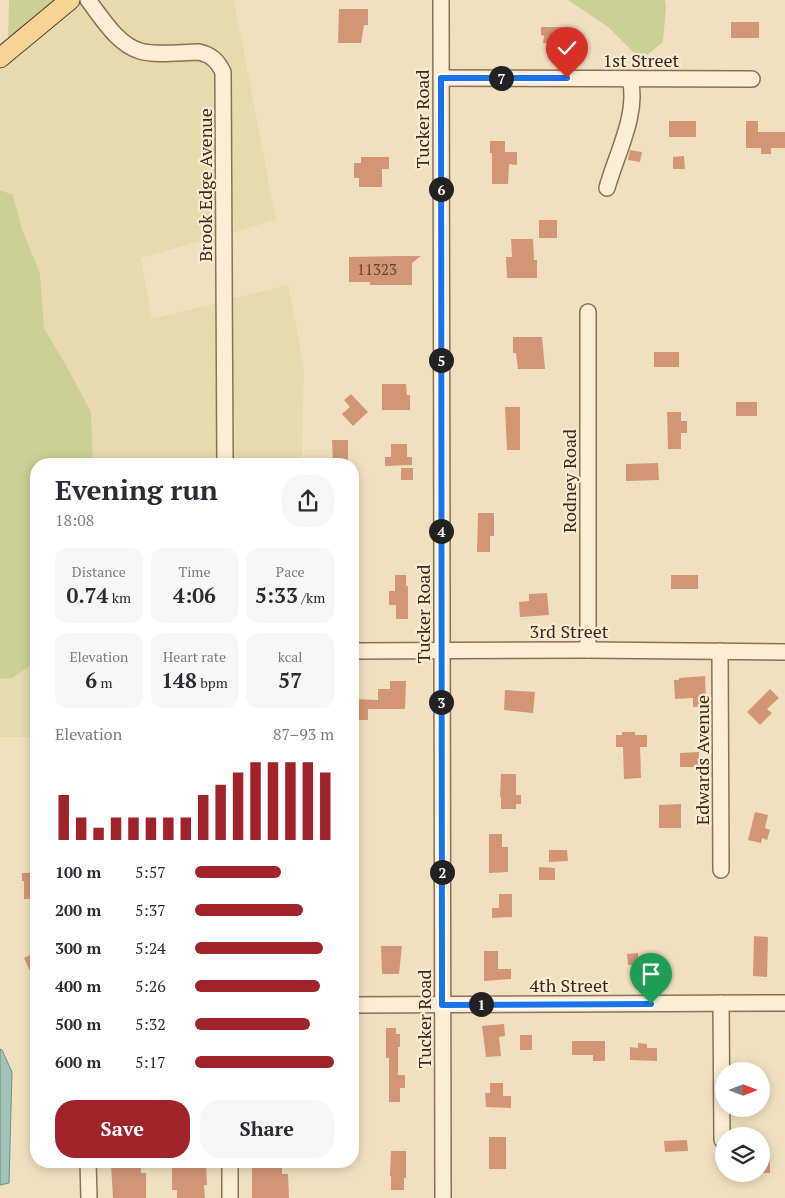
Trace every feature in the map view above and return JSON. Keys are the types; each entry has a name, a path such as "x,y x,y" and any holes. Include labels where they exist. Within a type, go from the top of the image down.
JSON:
{"main road":[{"path":"0,58 70,0"}],"street":[{"name":"Brook Edge Avenue","path":"88,0 110,30 124,43 140,51 199,52 208,54 218,62 223,72 225,458"},
{"name":"Tucker Road","path":"441,0 443,1198"},
{"name":"1st Street","path":"441,78 752,79"},
{"path":"607,188 624,139 632,103 633,92 630,78"},
{"name":"Rodney Road","path":"588,312 588,650"},
{"name":"3rd Street","path":"359,651 588,650 785,652"},
{"name":"Edwards Avenue","path":"720,651 721,870"},
{"path":"721,1003 722,1127"},
{"name":"4th Street","path":"359,1005 785,1003"},
{"path":"88,1168 89,1198"},
{"path":"230,1168 230,1198"}],"shaded area":[{"path":"80,0 106,34 120,47 205,59 216,73 218,236 141,258 152,319 218,303 218,458 93,458 91,412 44,328 40,273 22,229 13,196 0,190 0,66"},
{"path":"96,0 234,0 276,220 231,233 222,58 142,45 129,38 116,26"},
{"path":"288,285 304,366 302,458 231,458 231,299"},
{"path":"30,666 30,737 0,737 0,679 12,678"}],"green space":[{"path":"9,0 55,0 8,39"},
{"path":"568,0 665,0 663,42 641,60 608,27"},
{"path":"0,190 13,195 22,229 40,273 44,328 91,412 93,458 30,458 30,666 12,678 0,679"}],"water":[{"path":"0,1049 12,1072 9,1183 0,1185"}],"building":[{"path":"339,9 368,9 368,25 364,25 361,43 338,43"},
{"path":"731,22 759,22 759,38 731,38"},
{"path":"541,27 563,27 562,42 567,42 567,54 547,54 547,43 543,43 544,36 541,35"},
{"path":"669,121 696,121 696,137 669,137"},
{"path":"746,121 758,121 758,132 785,132 785,148 771,148 771,154 761,154 761,148 746,148"},
{"path":"490,141 505,141 505,152 517,152 517,165 509,164 508,184 492,184"},
{"path":"630,150 642,152 640,162 628,160"},
{"path":"684,156 685,169 673,169 673,157"},
{"path":"361,157 389,157 389,169 382,169 382,187 359,187 359,178 354,178 354,163 361,163"},
{"path":"539,220 557,220 557,238 539,238"},
{"path":"511,239 533,239 534,260 537,260 537,278 507,278 506,257 512,257"},
{"path":"421,256 412,263 412,285 370,285 370,282 349,282 349,257"},
{"path":"513,337 542,337 545,369 518,369 516,353 513,353"},
{"path":"654,352 679,352 679,367 654,367"},
{"path":"382,384 406,384 407,395 410,395 410,410 382,410"},
{"path":"351,394 368,412 353,426 342,414 350,407 344,400"},
{"path":"736,402 757,402 757,416 736,416"},
{"path":"505,407 520,407 520,450 507,450"},
{"path":"667,412 681,412 681,421 687,421 687,433 681,433 681,449 668,449"},
{"path":"332,440 348,440 348,458 333,458"},
{"path":"391,444 407,444 407,457 412,457 412,465 385,466 385,457 391,457"},
{"path":"658,463 659,480 626,481 626,464"},
{"path":"401,468 413,468 413,480 401,480"},
{"path":"478,513 494,513 494,536 490,536 490,552 477,552"},
{"path":"395,575 406,575 408,619 396,619 396,605 389,605 389,591 395,591"},
{"path":"671,575 698,575 698,589 671,589"},
{"path":"547,593 549,615 520,617 519,602 529,601 529,594"},
{"path":"705,676 706,706 693,707 693,698 675,699 674,680"},
{"path":"390,681 406,681 405,709 368,709 368,720 359,720 359,699 378,700 378,689 390,689"},
{"path":"770,689 779,698 767,709 772,713 760,725 747,712"},
{"path":"505,690 535,692 533,713 504,710"},
{"path":"622,732 635,732 635,735 647,735 647,747 640,747 641,778 624,779 623,747 616,747 616,735 622,735"},
{"path":"699,752 699,767 680,767 680,753"},
{"path":"501,774 516,774 516,795 521,795 521,804 516,804 516,809 501,809"},
{"path":"681,804 681,828 659,828 659,805"},
{"path":"755,812 768,815 765,828 770,830 767,840 762,838 761,843 748,840"},
{"path":"489,834 502,834 502,847 508,847 508,872 489,873"},
{"path":"549,850 567,850 568,861 549,862"},
{"path":"539,867 555,868 555,880 539,880"},
{"path":"22,873 30,873 30,899 24,899 24,881 22,881"},
{"path":"499,894 512,894 512,917 492,918 492,908 499,908"},
{"path":"754,936 768,937 767,977 753,976"},
{"path":"381,946 402,946 399,974 382,974"},
{"path":"484,951 498,951 498,969 511,969 511,979 484,981"},
{"path":"638,953 638,965 628,965 627,954"},
{"path":"30,955 30,971 24,958"},
{"path":"504,1024 505,1036 499,1037 501,1056 486,1057 482,1026"},
{"path":"386,1028 396,1028 396,1034 400,1034 398,1075 405,1075 405,1088 400,1088 400,1102 389,1102 389,1058 386,1058"},
{"path":"520,1035 532,1035 532,1050 520,1050"},
{"path":"572,1041 605,1041 605,1061 593,1061 593,1055 572,1055"},
{"path":"638,1043 647,1044 647,1048 657,1048 657,1061 630,1060 630,1047 638,1048"},
{"path":"490,1083 503,1083 503,1096 511,1096 511,1108 486,1107 485,1093 490,1093"},
{"path":"489,1137 506,1137 506,1169 489,1169"},
{"path":"687,1140 688,1151 665,1152 664,1141"},
{"path":"391,1151 406,1151 404,1190 391,1190"},
{"path":"111,1168 141,1168 141,1173 146,1173 146,1198 113,1198"},
{"path":"172,1168 206,1168 207,1185 204,1185 205,1198 177,1198 177,1190 172,1190"},
{"path":"252,1168 282,1168 282,1174 288,1174 289,1198 252,1198"}],"route":[{"path":"567,78 441,78 442,1005 651,1004"}]}
